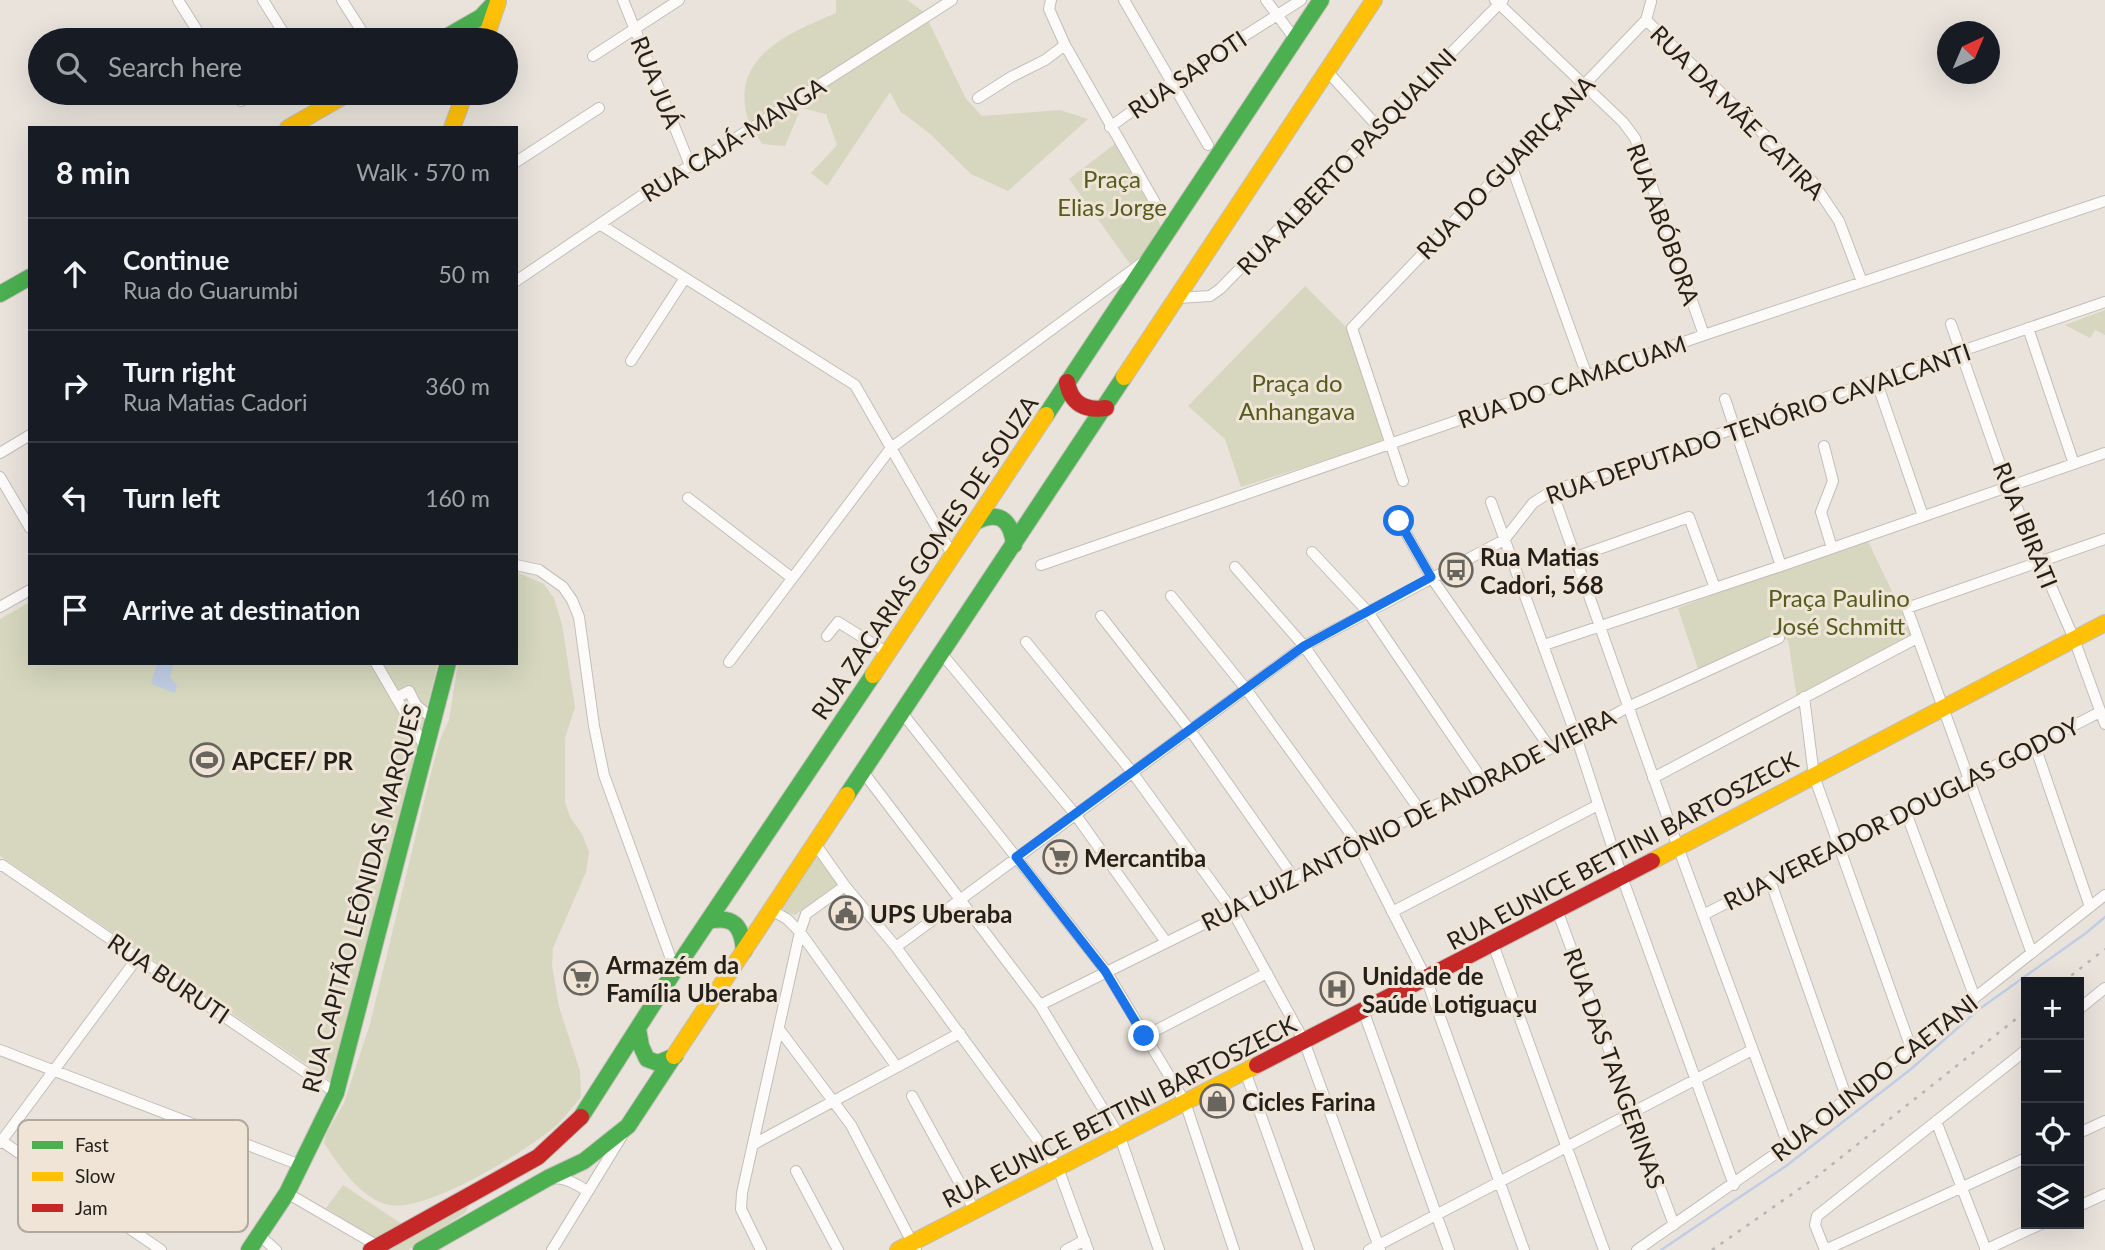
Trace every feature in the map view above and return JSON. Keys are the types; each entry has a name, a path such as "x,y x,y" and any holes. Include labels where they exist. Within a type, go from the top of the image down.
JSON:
{"main road":[{"path":"462,28 481,17 498,0"},
{"path":"489,28 498,0"},
{"name":"RUA ZACARIAS GOMES DE SOUZA","path":"374,1248 538,1157 579,1120 675,970 1321,0"},
{"path":"421,1250 548,1178 584,1161 628,1126 817,845 1374,0"},
{"path":"291,126 328,105"},
{"path":"453,126 461,105"},
{"path":"0,294 28,278"},
{"path":"1067,382 1068,393 1083,409 1094,411 1106,408"},
{"path":"975,522 983,517 1003,519 1010,526 1014,545"},
{"name":"RUA EUNICE BETTINI BARTOSZECK","path":"909,1248 2105,623"},
{"name":"RUA CAPITÃO LEÔNIDAS MARQUES","path":"249,1250 287,1193 336,1093 447,665"},
{"path":"708,921 719,917 730,920 739,928 744,938 744,951"},
{"path":"638,1029 640,1051 647,1059 656,1063 667,1062 675,1056"},
{"path":"457,1203 465,1204 471,1210 472,1218 468,1225"}],"street":[{"path":"178,0 196,28"},
{"path":"263,0 280,28"},
{"path":"342,0 360,28"},
{"name":"RUA JUÁ","path":"623,0 690,165"},
{"path":"593,56 679,0"},
{"name":"RUA CAJÁ-MANGA","path":"518,280 690,165 952,0"},
{"path":"1051,0 1049,9 1065,44 1157,206"},
{"path":"1125,0 1208,145"},
{"path":"1266,0 1295,39"},
{"name":"RUA SAPOTI","path":"1110,127 1172,82 1301,0"},
{"name":"RUA ABÓBORA","path":"1499,1 1623,122 1635,138 1704,335"},
{"name":"RUA ALBERTO PASQUALINI","path":"1178,298 1210,296 1220,289 1379,128 1499,1"},
{"name":"RUA DO GUAIRIÇANA","path":"1391,444 1352,328 1646,20 1651,2"},
{"name":"RUA DA MÃE CATIRA","path":"1646,20 1812,181 1839,221 1861,282"},
{"path":"978,98 1045,60 1065,44"},
{"path":"1327,71 1379,128"},
{"path":"518,161 599,108"},
{"path":"1510,162 1587,376"},
{"name":"RUA DO CAMACUAM","path":"1041,565 1704,335 2105,201"},
{"path":"601,225 855,385 953,556"},
{"path":"729,662 891,448 1152,255"},
{"path":"631,361 685,278"},
{"path":"1105,289 1112,288 1122,299"},
{"name":"RUA DEPUTADO TENÓRIO CAVALCANTI","path":"896,947 1304,646 1504,540 1534,503 1552,491 2105,302"},
{"name":"RUA IBIRATI","path":"1951,324 2008,487 2074,639 2105,724"},
{"path":"2028,328 2074,464"},
{"path":"1876,380 1923,516"},
{"path":"1725,399 1781,566"},
{"path":"0,453 28,436"},
{"path":"1391,444 1403,481"},
{"path":"1824,446 1833,481 1821,512 1832,548"},
{"path":"1544,645 2105,453"},
{"path":"0,477 28,525"},
{"path":"1552,491 1678,848 1788,1145"},
{"path":"688,498 792,579"},
{"path":"1490,502 1544,645 1622,877 1734,1185"},
{"path":"1576,558 1689,517 1715,588"},
{"path":"1399,521 1431,577 1550,748"},
{"path":"2031,951 1908,608 2105,539"},
{"path":"1312,552 1368,612 1483,781"},
{"path":"518,565 539,570 563,587 579,617 594,726 604,775 675,970"},
{"path":"1235,567 1304,646 1421,812"},
{"path":"0,607 28,591"},
{"path":"1171,596 1246,689 1358,844 1426,978 1524,1250"},
{"path":"1101,616 1190,730 1294,878"},
{"path":"827,636 838,622 888,653"},
{"name":"RUA LUIZ ANTÔNIO DE ANDRADE VIEIRA","path":"1040,1005 1576,736 1628,707 1779,638"},
{"path":"1653,778 1917,638"},
{"path":"1026,642 1132,772 1232,910 1304,1041 1376,1248 1752,1050"},
{"path":"942,654 1075,814 1166,942"},
{"path":"377,665 426,749"},
{"path":"396,698 409,691 416,705 433,719"},
{"path":"1804,697 1814,776 1911,1048"},
{"path":"404,712 416,705"},
{"name":"RUA VEREADOR DOUGLAS GODOY","path":"1703,915 2100,712"},
{"path":"903,714 1105,971 1185,1102 1234,1250"},
{"path":"2035,746 2090,906"},
{"path":"864,773 1040,1005 1120,1137 1159,1250"},
{"path":"1392,912 1598,805"},
{"path":"1905,810 1975,998"},
{"path":"817,845 845,886 896,947 1058,1168 1086,1245 1066,1250"},
{"name":"RUA BURUTI","path":"1,866 336,1093"},
{"path":"1770,880 1847,1098"},
{"path":"787,919 806,914 845,886"},
{"name":"RUA OLINDO CAETANI","path":"1637,1250 1788,1145 2105,895"},
{"path":"771,910 787,919 800,932 897,1066"},
{"name":"RUA DAS TANGERINAS","path":"1557,910 1674,1225"},
{"path":"761,1250 741,1209 742,1193 806,914"},
{"path":"1493,944 1604,1250"},
{"path":"18,1153 0,1141 138,957"},
{"path":"1144,1036 1267,973"},
{"path":"2084,1005 2105,988"},
{"path":"1363,1010 1449,1250"},
{"path":"779,1029 851,1125 909,1248"},
{"path":"754,1144 960,1033"},
{"path":"0,1050 183,1120"},
{"path":"2021,1054 1815,1219 1815,1226 1825,1250 2021,1160"},
{"path":"1245,1071 1309,1250"},
{"path":"912,1096 975,1212"},
{"path":"1936,1121 1986,1250 2030,1229"},
{"path":"2084,1131 2105,1121"},
{"path":"552,1250 628,1126"},
{"path":"248,1145 300,1165"},
{"path":"796,1171 838,1250"},
{"path":"548,1178 573,1182 587,1191"},
{"path":"287,1193 374,1248"},
{"path":"2084,1204 2105,1194"},
{"path":"134,1232 161,1250"},
{"path":"259,1235 276,1250"}],"green space":[{"path":"836,0 907,0 924,12 966,99 982,116 1060,110 1088,119 1008,191 971,174 929,133 900,111 890,92 827,186 811,173 837,145 826,114 801,108 785,146 762,144 748,119 744,95 748,77 756,62 784,38 836,13"},
{"name":"Praça Elias Jorge","path":"1116,143 1162,228 1149,252 1130,264 1069,179"},
{"name":"Praça do Anhangava","path":"1305,286 1349,330 1386,441 1241,487 1225,439 1188,406"},
{"path":"2105,310 2105,335 2095,330 2090,338 2065,325"},
{"name":"Praça Paulino José Schmitt","path":"1867,539 1913,636 1797,699 1788,640 1776,635 1698,669 1678,608"},
{"path":"518,573 544,584 554,598 562,625 575,707 565,738 565,802 589,852 586,872 553,948 552,966 559,1007 580,1071 581,1097 552,1129 497,1166 426,1200 405,1205 389,1205 379,1202 360,1189 324,1143 327,1132 344,1103 370,1024 432,769 449,720 458,665 518,665"},
{"name":"APCEF/ PR","path":"28,603 28,665 437,665 331,1081 0,856 0,619"},
{"path":"818,854 839,883 795,915 785,912 781,905"},
{"path":"343,1185 402,1224 376,1239 326,1208"},
{"path":"464,1206 468,1208 465,1213 408,1250 382,1250"}],"water":[{"path":"173,665 170,677 177,685 175,693 151,684 156,666"}],"waterway":[{"path":"1661,1250 1786,1166 1911,1069 1978,1010 2105,917"}],"railway":[{"path":"2069,977 2105,949"},
{"path":"1712,1250 1815,1178 2021,1015"}],"traffic: fast":[{"path":"462,28 481,17 497,0"},
{"path":"1046,415 1321,0"},
{"path":"0,294 28,278"},
{"path":"847,795 1124,377"},
{"path":"975,522 991,517 1002,519 1010,529 1014,545"},
{"path":"249,1250 287,1193 336,1093 447,665"},
{"path":"581,1117 675,970 873,675"},
{"path":"708,921 724,920 735,924 739,929 744,951"},
{"path":"638,1029 647,1059 658,1063 675,1056"},
{"path":"421,1250 548,1178 584,1161 628,1126 674,1056"}],"traffic: slow":[{"path":"1124,377 1374,0"},
{"path":"489,28 498,2"},
{"path":"291,126 328,105"},
{"path":"453,126 461,105"},
{"path":"873,675 1046,415"},
{"path":"1652,861 2105,623"},
{"path":"674,1056 847,795"},
{"path":"898,1250 1257,1065"}],"traffic: jam":[{"path":"1067,382 1072,396 1080,404 1085,407 1106,408"},
{"path":"1257,1065 1652,861"},
{"path":"371,1250 538,1157 581,1117"}],"place":[{"name":"Rua Matias Cadori, 568","path":"1456,570"},
{"name":"APCEF/ PR","path":"207,760"},
{"name":"Mercantiba","path":"1060,857"},
{"name":"UPS Uberaba","path":"846,913"},
{"name":"Armazém da Família Uberaba","path":"581,978"},
{"name":"Unidade de Saúde Lotiguaçu","path":"1337,989"},
{"name":"Cicles Farina","path":"1217,1101"}],"route":[{"path":"1144,1036 1105,971 1016,857 1304,646 1431,577 1399,521"}]}
